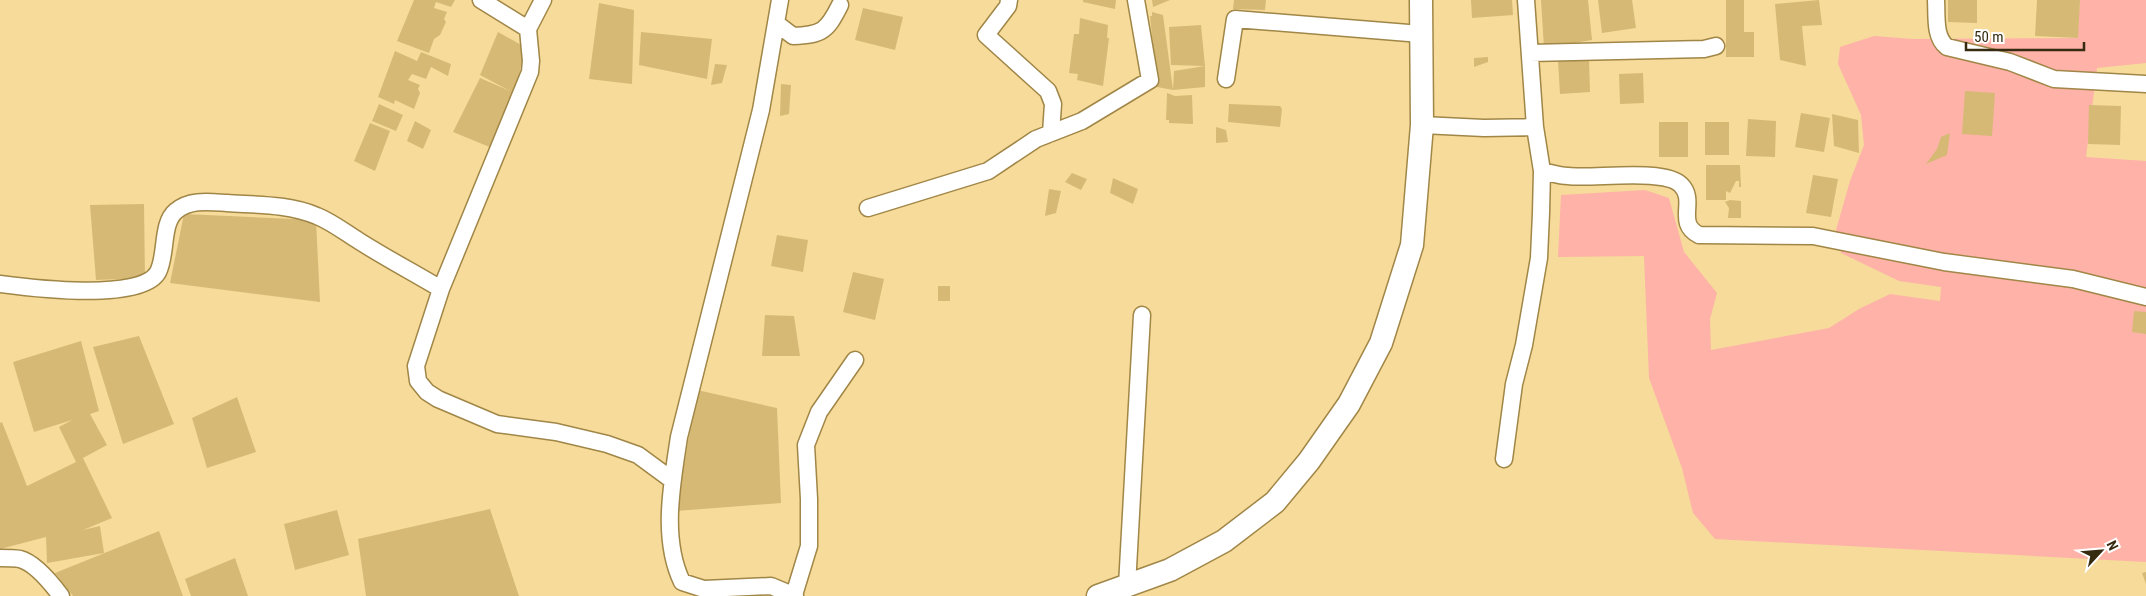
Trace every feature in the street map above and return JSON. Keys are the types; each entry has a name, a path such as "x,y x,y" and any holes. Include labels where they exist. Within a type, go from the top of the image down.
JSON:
{"main road":[{"path":"1098,596 1170,570 1224,540 1275,502 1309,461 1350,404 1381,343 1412,244 1422,126 1420,0"}],"street":[{"path":"480,0 528,29"},
{"path":"543,0 528,29 531,61 530,72 441,289 416,366 418,381 427,392 438,399 497,424 556,432 607,444 638,455 672,480"},
{"path":"780,0 761,110 683,418 672,480 670,520 673,554 682,582 704,589 771,586 795,596 809,546 806,445 819,412 854,360"},
{"path":"1009,0 1008,6 986,35 1048,90 1054,104 1051,133"},
{"path":"868,208 988,171 1036,139 1082,121 1150,80 1136,0"},
{"path":"1504,459 1514,384 1524,345 1539,258 1542,171 1535,127 1526,0"},
{"path":"1936,0 1938,37 1942,44 1947,47 2010,62 2054,78 2146,84"},
{"path":"776,22 793,36 811,35 829,26 840,5"},
{"path":"1226,79 1235,19 1421,34"},
{"path":"1530,53 1704,48 1716,46"},
{"path":"1422,126 1535,127"},
{"path":"1542,171 1568,176 1656,176 1672,178 1682,186 1687,196 1687,222 1692,232 1700,235 1813,236 1944,262 2073,279 2146,296"},
{"path":"0,284 49,291 99,291 141,283 158,273 163,257 164,240 174,212 187,203 210,202 282,207 317,216 441,289"},
{"path":"1126,586 1142,315"},
{"path":"0,558 22,560 46,578 61,596"}],"shaded area":[{"path":"2080,0 2146,0 2146,63 2097,68 2086,157 2146,161 2146,562 1715,539 1693,513 1682,468 1649,378 1644,256 1558,257 1561,195 1645,190 1669,198 1684,252 1717,293 1710,319 1711,350 1829,328 1859,309 1890,294 1940,301 1941,287 1899,281 1841,253 1836,230 1850,181 1864,145 1861,115 1838,64 1840,47 1874,36 1913,39 2077,38"}],"building":[{"path":"414,0 455,0 451,7 436,2 434,8 447,12 444,19 446,22 440,35 434,39 429,53 397,41"},
{"path":"1083,0 1116,0 1115,9 1083,2"},
{"path":"1152,0 1170,0 1153,7"},
{"path":"1234,0 1266,0 1265,10 1233,9"},
{"path":"1471,0 1512,0 1513,15 1472,18"},
{"path":"1541,0 1588,0 1592,40 1544,48"},
{"path":"1598,0 1632,0 1636,28 1602,33"},
{"path":"1726,0 1744,0 1744,32 1754,32 1754,57 1726,57"},
{"path":"1819,0 1822,25 1802,26 1806,66 1780,60 1775,4"},
{"path":"1948,0 1977,0 1977,23 1948,22"},
{"path":"2037,0 2080,0 2078,38 2035,36"},
{"path":"599,3 634,10 632,84 589,79"},
{"path":"863,8 903,17 895,50 855,40"},
{"path":"1152,12 1163,15 1173,90 1157,87 1150,16 1152,16"},
{"path":"1080,18 1108,25 1107,38 1109,38 1103,86 1077,80 1078,74 1069,73 1074,34 1079,34"},
{"path":"1201,25 1205,66 1171,65 1169,27"},
{"path":"498,32 525,47 515,94 492,148 453,132 480,78 510,91 480,75"},
{"path":"641,32 712,39 707,79 639,65"},
{"path":"395,51 417,61 421,52 451,64 448,76 431,67 426,79 412,74 408,80 420,85 418,89 420,93 414,109 395,100 394,104 378,97"},
{"path":"1488,57 1488,62 1474,67 1474,58"},
{"path":"1589,59 1590,92 1560,94 1558,61"},
{"path":"715,64 727,65 722,83 711,85"},
{"path":"1205,66 1205,87 1173,90 1174,71"},
{"path":"1643,73 1644,103 1620,104 1619,74"},
{"path":"781,84 791,85 789,114 780,116"},
{"path":"1965,91 1995,93 1992,136 1962,134"},
{"path":"1167,93 1175,96 1192,95 1193,124 1169,123 1169,120 1166,120"},
{"path":"379,104 403,115 396,131 372,121"},
{"path":"1229,104 1280,106 1282,109 1280,127 1228,122"},
{"path":"2089,105 2121,106 2120,145 2088,144"},
{"path":"1801,113 1830,118 1824,152 1795,147"},
{"path":"1832,114 1858,120 1859,153 1834,146"},
{"path":"1748,119 1776,121 1775,157 1746,156"},
{"path":"415,121 431,130 423,149 407,141"},
{"path":"1659,122 1688,122 1688,157 1659,157"},
{"path":"1705,122 1729,122 1729,155 1705,155"},
{"path":"370,123 390,131 375,171 354,161"},
{"path":"1216,127 1226,130 1228,142 1216,143"},
{"path":"1950,133 1947,155 1926,164 1937,149 1941,137"},
{"path":"1706,165 1740,165 1741,187 1739,187 1739,181 1736,181 1730,193 1726,191 1726,200 1706,200"},
{"path":"1072,173 1087,179 1081,190 1065,182"},
{"path":"1813,175 1838,179 1831,217 1806,213"},
{"path":"1113,178 1138,189 1133,204 1110,193"},
{"path":"1049,189 1061,191 1056,213 1045,216"},
{"path":"1730,200 1741,201 1741,218 1728,218 1729,208 1725,202"},
{"path":"144,204 145,278 96,280 90,205"},
{"path":"184,214 316,220 320,302 170,283"},
{"path":"777,235 808,240 803,272 771,266"},
{"path":"853,272 884,279 875,320 843,312"},
{"path":"938,286 950,286 950,301 938,301"},
{"path":"2134,311 2146,312 2146,334 2132,332"},
{"path":"765,315 794,316 800,356 762,356"},
{"path":"139,336 174,424 123,444 93,347"},
{"path":"81,341 99,411 90,414 107,445 83,458 112,518 83,530 100,526 104,553 47,563 46,537 0,549 0,423 2,422 27,486 76,462 59,427 72,420 34,432 13,362"},
{"path":"697,390 777,408 781,503 676,511"},
{"path":"237,397 256,452 207,468 192,418"},
{"path":"490,509 519,596 366,596 358,539"},
{"path":"337,510 349,555 295,570 284,524"},
{"path":"159,531 183,596 73,596 55,573"},
{"path":"235,558 248,596 191,596 185,579"},
{"path":"2146,572 2146,584 2142,573"}]}
